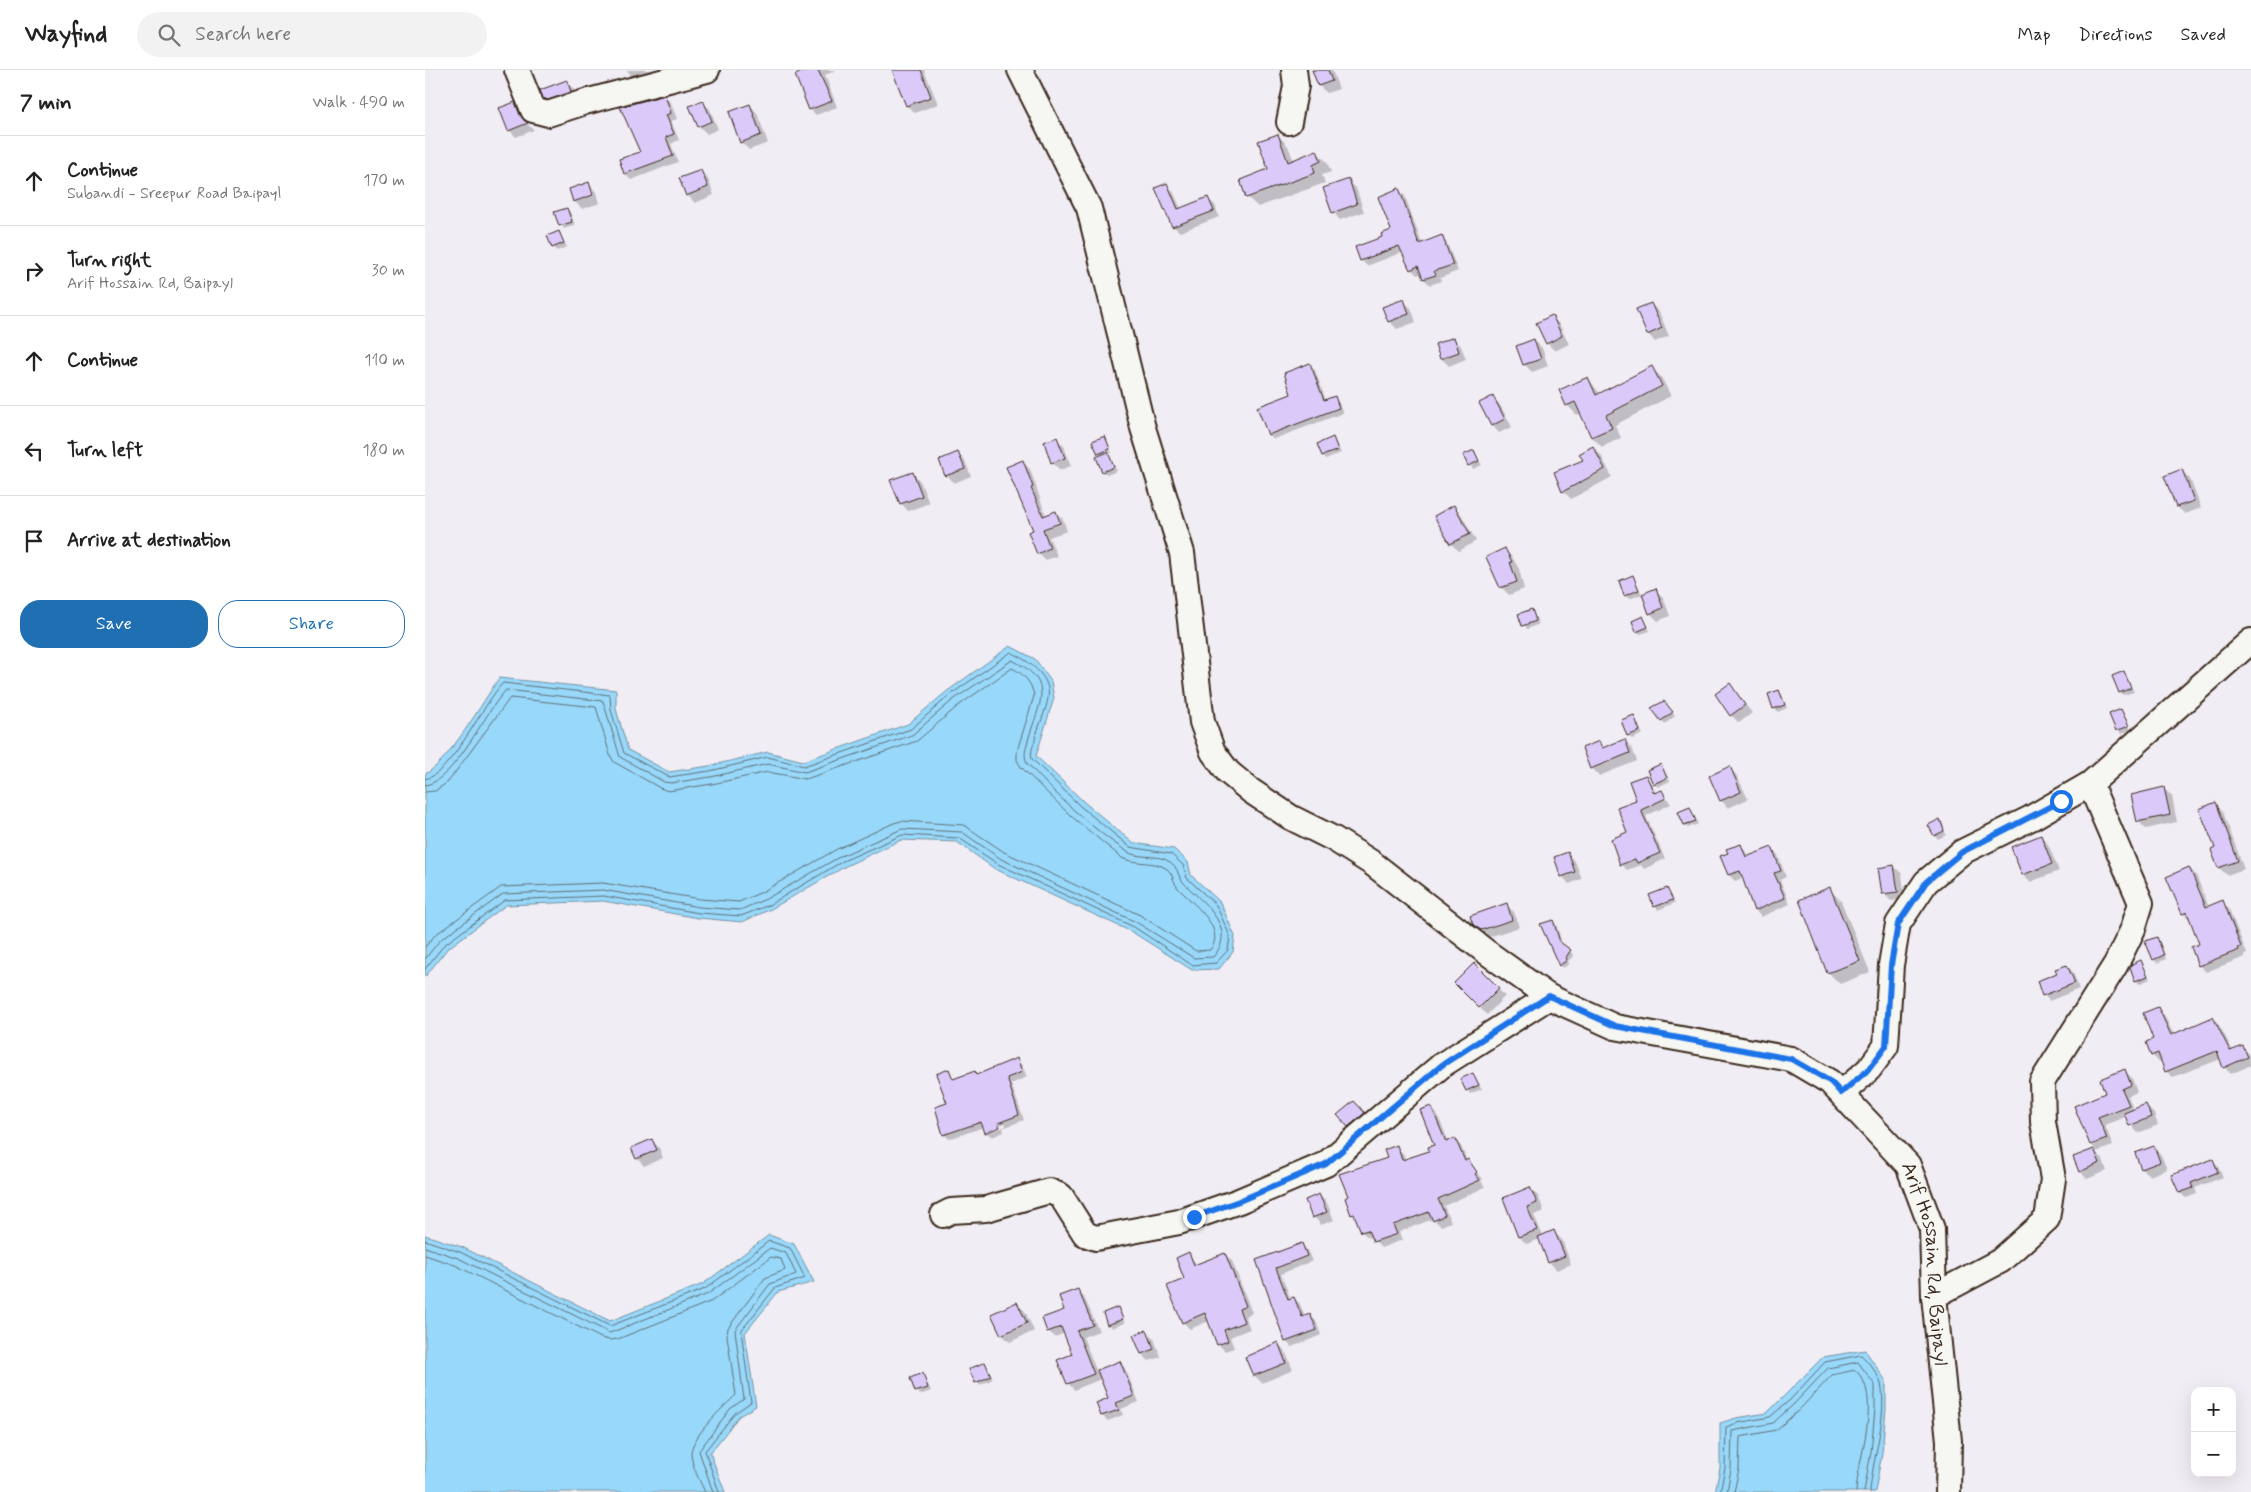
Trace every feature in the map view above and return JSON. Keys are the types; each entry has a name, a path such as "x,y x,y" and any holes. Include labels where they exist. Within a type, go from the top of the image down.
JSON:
{"street":[{"path":"517,70 533,110 548,114 585,102 707,70"},
{"name":"Arif Hossain Rd, Baipayl","path":"1020,70 1089,208 1143,428 1182,553 1202,722 1213,752 1228,772 1251,791 1290,817 1334,839 1372,863 1485,951 1549,996 1615,1026 1791,1059 1831,1082 1908,1165 1932,1229 1934,1296 1949,1441 1948,1492"},
{"path":"1289,122 1296,86 1294,70"},
{"path":"1841,1093 1869,1069 1886,1046 1891,965 1898,924 1926,882 1962,852 2031,818 2090,784 2251,641"},
{"path":"1934,1296 2000,1261 2047,1218 2053,1179 2043,1122 2043,1082 2116,964 2133,930 2141,903 2090,784"},
{"path":"943,1215 951,1211 986,1209 1049,1191 1061,1196 1085,1234 1096,1238 1179,1222 1239,1201 1326,1164 1442,1065 1549,996"}],"water":[{"path":"1010,646 1035,659 1051,681 1054,698 1036,756 1084,802 1133,843 1174,849 1188,862 1191,875 1220,902 1235,936 1233,952 1219,969 1192,970 1132,932 995,869 957,842 901,840 846,866 771,909 742,922 698,918 603,901 506,905 447,949 425,977 425,774 444,758 499,678 616,690 616,709 628,750 669,772 709,766 768,752 803,761 908,724 946,692"},
{"path":"425,1235 462,1247 610,1321 703,1284 769,1235 794,1244 814,1282 778,1292 745,1333 756,1406 739,1416 710,1453 725,1492 425,1492"},
{"path":"1865,1350 1886,1381 1886,1409 1882,1453 1875,1492 1715,1492 1720,1468 1720,1423 1736,1418 1767,1413 1823,1357"}],"building":[{"path":"807,70 818,70 832,101 809,110 795,75"},
{"path":"892,70 921,70 931,97 906,106"},
{"path":"1312,70 1328,70 1332,81 1318,86"},
{"path":"567,80 571,92 548,100 543,98 540,90"},
{"path":"665,95 671,113 666,115 674,134 666,137 673,156 624,174 619,159 640,152 620,107"},
{"path":"703,100 712,121 698,127 689,106"},
{"path":"515,102 520,115 528,123 508,131 499,108"},
{"path":"750,104 761,135 740,143 729,112"},
{"path":"1278,134 1288,162 1317,150 1321,161 1313,165 1315,173 1246,198 1240,180 1268,169 1258,141"},
{"path":"701,170 708,187 686,196 679,178"},
{"path":"1349,179 1357,204 1332,213 1323,188"},
{"path":"589,182 593,195 573,202 569,189"},
{"path":"1167,183 1178,209 1208,197 1214,211 1172,227 1155,188"},
{"path":"1399,188 1419,244 1442,235 1453,265 1434,271 1436,275 1423,279 1418,266 1410,270 1399,246 1360,261 1355,247 1382,237 1381,234 1391,230 1378,197"},
{"path":"567,208 572,222 559,226 554,212"},
{"path":"559,231 564,243 552,248 547,236"},
{"path":"1404,299 1409,314 1388,322 1382,307"},
{"path":"1651,303 1662,328 1647,335 1636,309"},
{"path":"1552,315 1562,336 1546,344 1536,323"},
{"path":"1454,337 1459,352 1440,359 1435,344"},
{"path":"1534,339 1541,359 1523,365 1516,346"},
{"path":"1310,363 1324,400 1335,396 1339,408 1268,435 1257,407 1291,394 1284,373"},
{"path":"1652,366 1662,386 1606,415 1612,428 1591,437 1575,402 1566,406 1559,390 1588,377 1596,395"},
{"path":"1493,396 1505,419 1491,426 1479,403"},
{"path":"1105,436 1110,449 1098,454 1092,441"},
{"path":"1057,437 1065,458 1051,463 1044,442"},
{"path":"1333,437 1338,450 1322,456 1317,444"},
{"path":"1593,446 1605,469 1562,492 1554,472 1583,460 1579,454"},
{"path":"1474,450 1479,461 1468,466 1463,455"},
{"path":"958,452 965,469 945,476 939,460"},
{"path":"1108,452 1114,467 1102,472 1096,457"},
{"path":"1023,460 1033,487 1031,488 1043,516 1056,511 1060,523 1043,529 1050,548 1037,554 1028,532 1033,530 1006,467"},
{"path":"2182,469 2194,501 2176,507 2164,476"},
{"path":"913,472 922,496 900,504 890,480"},
{"path":"1454,505 1470,534 1450,544 1434,516"},
{"path":"1505,548 1512,562 1510,562 1517,582 1500,588 1486,557"},
{"path":"1633,575 1639,590 1624,596 1619,581"},
{"path":"1656,588 1663,608 1649,614 1642,594"},
{"path":"1532,609 1536,621 1522,626 1518,614"},
{"path":"1643,616 1648,627 1636,632 1632,621"},
{"path":"2124,671 2131,688 2119,693 2112,676"},
{"path":"1730,683 1745,705 1730,716 1715,694"},
{"path":"1779,690 1785,705 1773,709 1768,694"},
{"path":"1664,701 1673,712 1661,721 1651,708"},
{"path":"2121,709 2129,726 2116,731 2109,714"},
{"path":"1634,715 1640,731 1627,736 1621,720"},
{"path":"1625,739 1630,753 1590,769 1582,748 1599,741 1602,748"},
{"path":"1661,764 1667,778 1653,784 1647,770"},
{"path":"1730,766 1741,792 1720,801 1709,776"},
{"path":"1646,775 1654,793 1662,790 1666,798 1641,810 1660,853 1637,863 1635,859 1620,865 1611,839 1627,832 1617,807 1636,800 1629,781"},
{"path":"2164,787 2170,815 2137,822 2131,795"},
{"path":"2216,802 2238,861 2218,868 2211,850 2215,848 2199,809"},
{"path":"1690,807 1696,821 1684,825 1678,812"},
{"path":"1940,819 1944,831 1934,836 1928,825"},
{"path":"2041,835 2052,864 2022,875 2011,847"},
{"path":"1741,844 1746,857 1772,847 1781,871 1774,873 1785,898 1754,911 1740,871 1728,875 1720,856 1728,853 1726,849"},
{"path":"1568,852 1575,872 1561,877 1554,857"},
{"path":"1894,865 1898,892 1882,894 1878,868"},
{"path":"2189,867 2206,907 2223,900 2241,947 2238,948 2239,950 2198,966 2191,947 2199,944 2187,912 2182,914 2166,877"},
{"path":"1830,887 1860,961 1827,973 1799,900"},
{"path":"1667,888 1673,900 1654,907 1649,895"},
{"path":"1507,903 1512,920 1481,930 1473,925 1470,916"},
{"path":"1553,920 1560,942 1571,950 1566,957 1567,960 1559,966 1540,924"},
{"path":"2157,937 2164,955 2153,960 2145,941"},
{"path":"2141,960 2148,976 2135,981 2130,967"},
{"path":"1474,963 1499,988 1479,1008 1454,983"},
{"path":"2067,965 2075,983 2042,996 2037,981 2057,973 2055,969"},
{"path":"2158,1007 2171,1035 2213,1017 2230,1051 2243,1046 2248,1057 2223,1068 2217,1051 2165,1072 2158,1053 2151,1056 2146,1042 2153,1039 2143,1013"},
{"path":"1017,1058 1022,1072 1007,1078 1019,1115 998,1123 1000,1127 985,1133 981,1122 943,1135 935,1107 947,1103 936,1074 949,1069 953,1079 975,1071 976,1075"},
{"path":"2125,1069 2131,1085 2122,1089 2129,1105 2098,1117 2107,1139 2090,1145 2074,1106 2105,1093 2100,1079"},
{"path":"1473,1073 1479,1085 1466,1091 1460,1079"},
{"path":"1354,1101 1365,1113 1348,1127 1337,1115"},
{"path":"2146,1104 2151,1117 2129,1126 2124,1113"},
{"path":"1431,1106 1446,1142 1455,1138 1465,1161 1468,1159 1480,1180 1438,1199 1445,1215 1433,1221 1429,1212 1393,1225 1397,1234 1373,1242 1368,1230 1361,1232 1354,1214 1351,1215 1345,1198 1348,1196 1339,1174 1387,1158 1384,1150 1397,1145 1402,1160 1429,1151 1428,1147 1434,1145 1420,1110"},
{"path":"652,1139 657,1150 636,1159 631,1148"},
{"path":"2154,1146 2160,1162 2141,1169 2135,1153"},
{"path":"2094,1149 2100,1163 2079,1172 2073,1157"},
{"path":"2213,1159 2218,1172 2191,1183 2193,1188 2179,1193 2171,1175"},
{"path":"1530,1187 1537,1203 1527,1207 1537,1230 1518,1237 1503,1198"},
{"path":"1319,1194 1327,1212 1312,1218 1305,1200"},
{"path":"1554,1230 1565,1256 1548,1263 1538,1237"},
{"path":"1302,1243 1307,1256 1276,1268 1288,1299 1294,1297 1302,1317 1310,1314 1317,1330 1285,1342 1256,1260"},
{"path":"1189,1252 1194,1265 1225,1253 1246,1306 1239,1309 1244,1322 1224,1330 1228,1341 1217,1345 1205,1313 1182,1323 1167,1286 1184,1279 1176,1258"},
{"path":"1078,1289 1093,1325 1077,1331 1094,1374 1067,1384 1057,1360 1072,1354 1061,1327 1047,1332 1042,1318 1064,1310 1059,1296"},
{"path":"1017,1302 1027,1323 1001,1335 991,1314"},
{"path":"1118,1307 1123,1319 1107,1325 1103,1313"},
{"path":"1147,1330 1154,1349 1141,1354 1133,1335"},
{"path":"1278,1342 1286,1363 1253,1376 1245,1357"},
{"path":"1120,1361 1134,1396 1116,1403 1119,1410 1101,1416 1096,1403 1108,1398 1097,1370"},
{"path":"985,1362 991,1376 975,1383 969,1369"},
{"path":"923,1373 928,1388 915,1392 910,1378"}],"route":[{"path":"1194,1217 1239,1201 1326,1164 1442,1065 1549,996 1615,1026 1791,1059 1831,1082 1841,1093 1869,1069 1886,1046 1891,965 1898,924 1926,882 1962,852 2061,801"}]}
